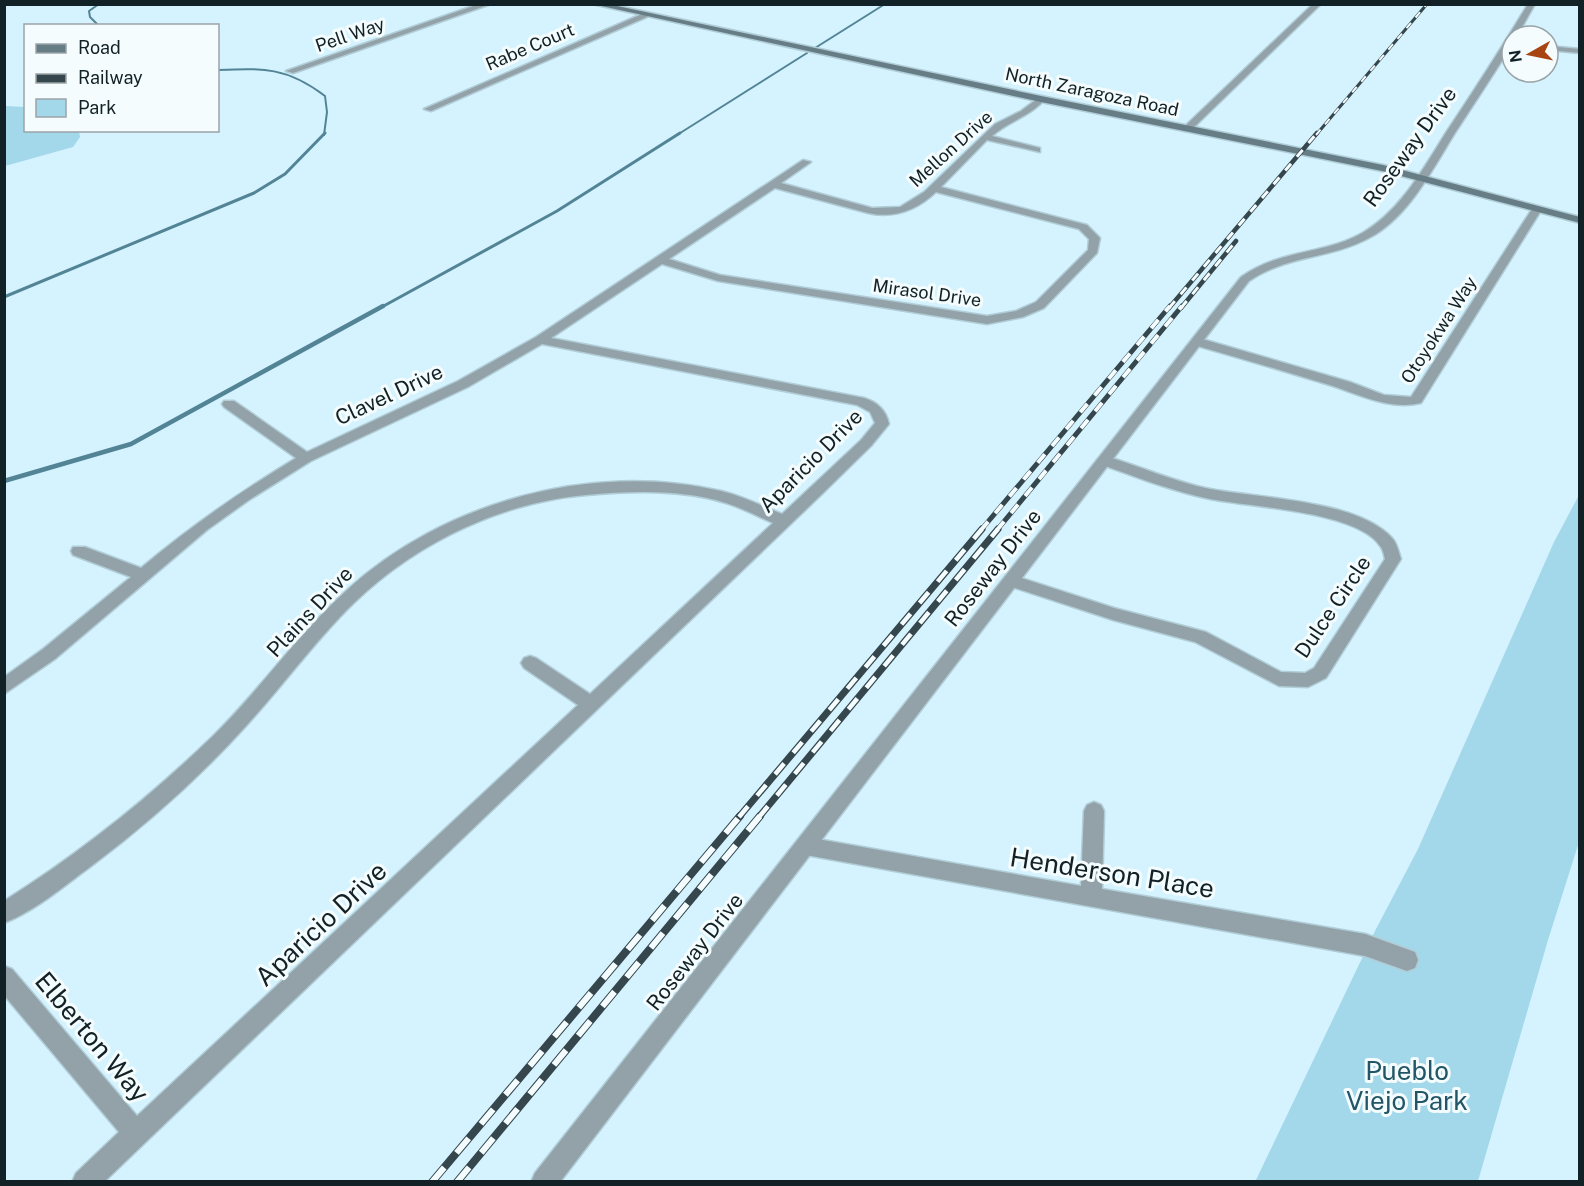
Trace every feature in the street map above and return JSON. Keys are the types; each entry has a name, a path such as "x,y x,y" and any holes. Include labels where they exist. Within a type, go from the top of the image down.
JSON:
{"main road":[{"name":"North Zaragoza Road","path":"596,4 1421,178 1580,220"}],"street":[{"name":"Pell Way","path":"290,71 488,4"},
{"path":"1187,129 1318,4"},
{"name":"Roseway Drive","path":"1521,24 1532,4"},
{"name":"Rabe Court","path":"429,109 645,16"},
{"path":"1560,49 1580,51"},
{"name":"Roseway Drive","path":"544,1182 1252,273 1284,259 1341,245 1374,232 1421,178 1500,58"},
{"name":"Mellon Drive","path":"773,184 878,212 906,209 933,188 998,126 1030,111 1041,99"},
{"path":"986,137 1037,150"},
{"name":"Clavel Drive","path":"4,687 49,654 219,514 306,458 464,384 540,340 806,162"},
{"name":"Mirasol Drive","path":"659,259 718,278 987,320 1019,314 1036,307 1093,251 1095,238 1083,227 933,188"},
{"name":"Otoyokwa Way","path":"1198,342 1345,385 1382,399 1407,402 1416,400 1537,209"},
{"name":"Aparicio Drive","path":"85,1182 591,704 882,424 881,418 869,403 540,340"},
{"path":"229,404 306,458"},
{"name":"Dulce Circle","path":"1012,581 1113,614 1200,637 1279,679 1302,680 1320,673 1393,559 1393,550 1386,540 1364,525 1300,508 1182,487 1105,461"},
{"name":"Plains Drive","path":"4,913 85,859 176,783 239,722 354,593 387,566 470,519 555,493 593,488 681,490 730,499 783,521"},
{"path":"79,551 143,575"},
{"path":"530,663 591,704"},
{"path":"1091,896 1094,811"},
{"name":"Henderson Place","path":"806,846 953,875 1091,896 1365,945 1407,960"},
{"name":"Elberton Way","path":"4,977 136,1133"}],"green space":[{"path":"5,106 24,107 24,132 79,132 80,137 73,147 5,166"},
{"name":"Pueblo Viejo Park","path":"1579,495 1579,842 1478,1181 1255,1182 1376,929 1418,849 1554,542"}],"waterway":[{"path":"97,24 90,17 89,11 99,4"},
{"path":"815,48 885,4"},
{"path":"677,135 807,53"},
{"path":"219,70 274,71 299,79 311,86 325,96 327,112 324,134"},
{"path":"380,308 557,211 680,133"},
{"path":"4,297 254,193 285,174 324,134"},
{"path":"4,481 131,444 383,306"}],"railway":[{"path":"1316,135 1427,4"},
{"path":"1169,308 1317,133"},
{"path":"1181,308 1236,241"},
{"path":"981,530 1170,306"},
{"path":"997,530 1182,306"},
{"path":"739,817 982,529"},
{"path":"759,817 998,529"},
{"path":"432,1182 740,816"},
{"path":"457,1182 760,816"}]}
